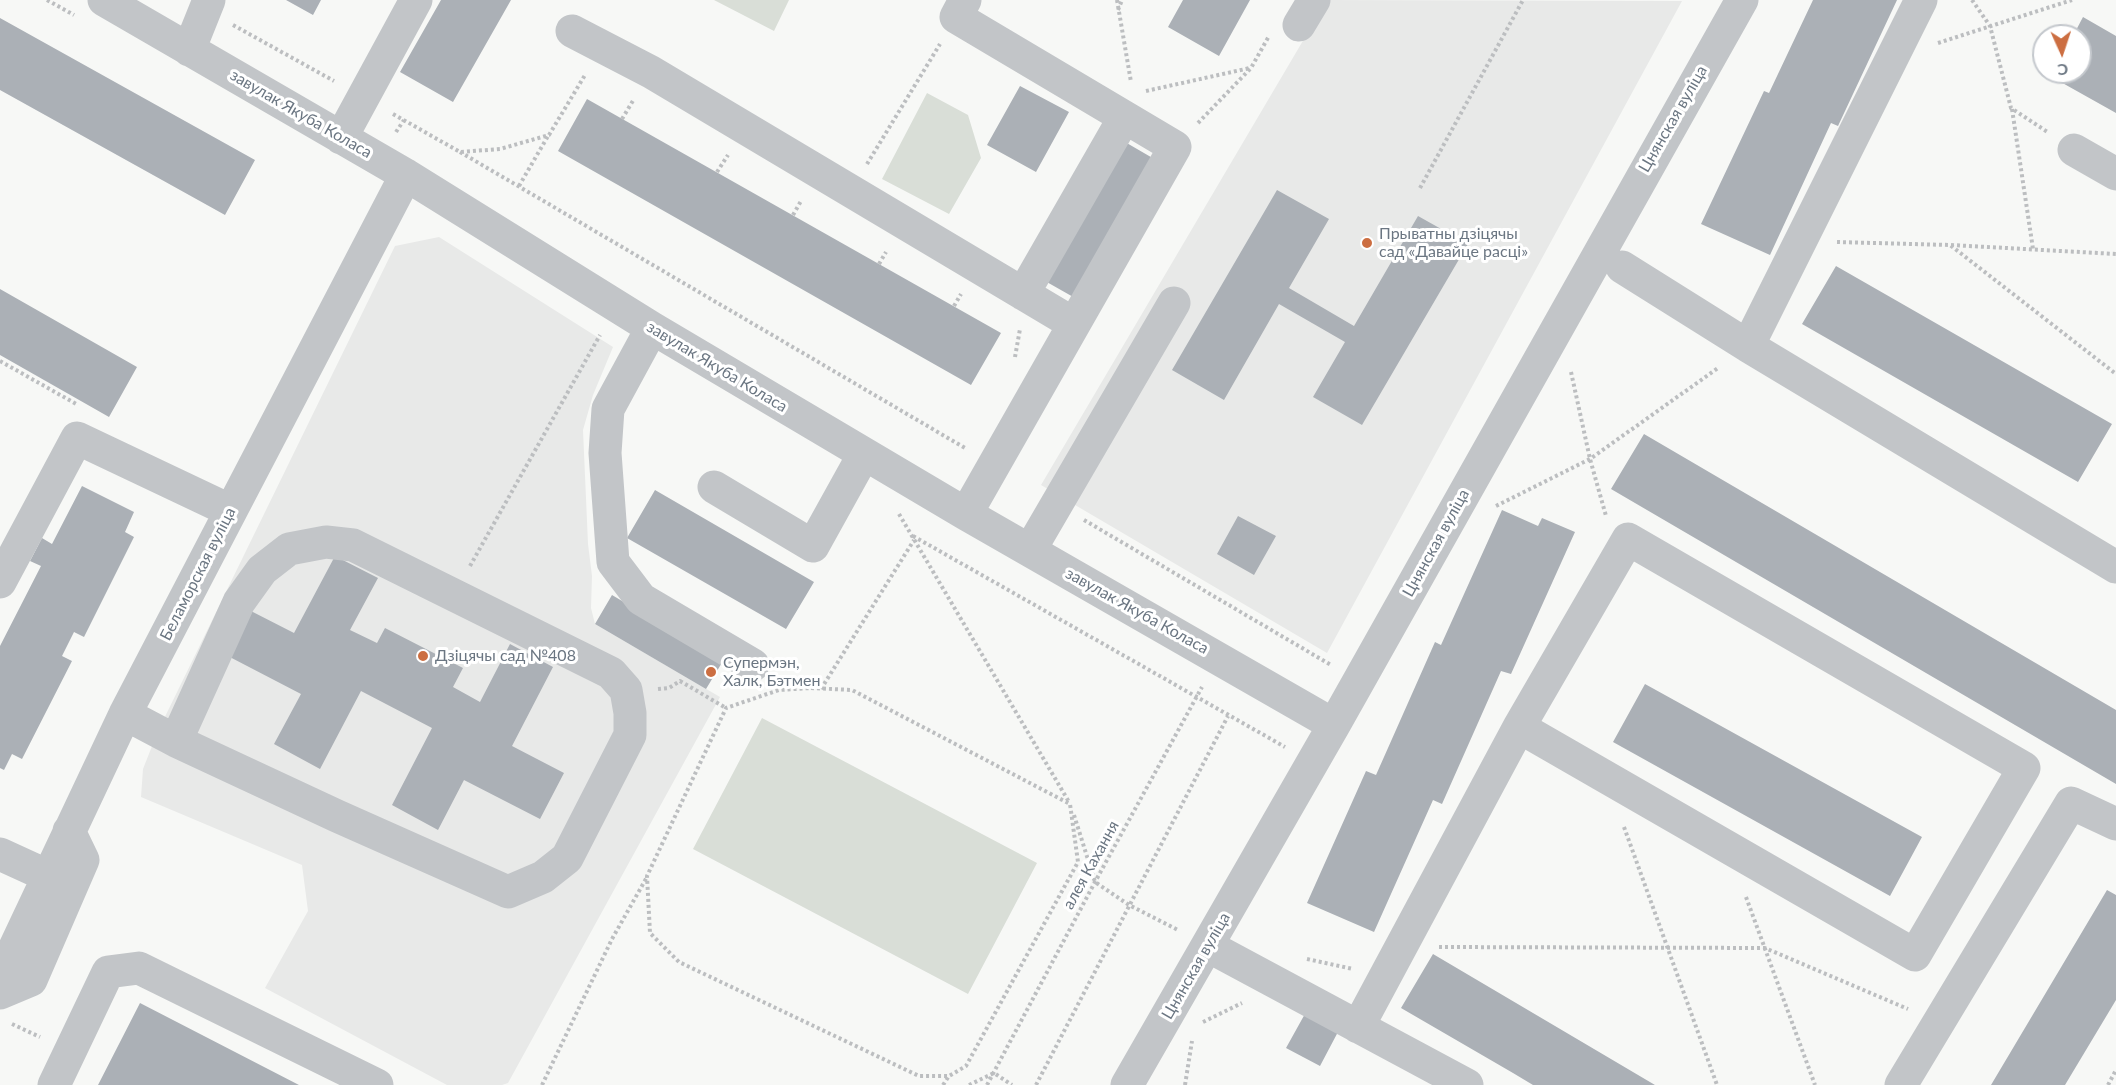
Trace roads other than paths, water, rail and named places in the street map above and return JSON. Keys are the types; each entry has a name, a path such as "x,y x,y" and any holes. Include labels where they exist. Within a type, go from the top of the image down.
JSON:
{"street":[{"name":"завулак Якуба Коласа","path":"104,0 406,175 652,328 864,454 1334,725"},
{"path":"341,138 416,0"},
{"name":"Цнянская вуліца","path":"1127,1085 1359,681 1742,0"},
{"path":"1748,346 1921,0"},
{"path":"189,50 207,5"},
{"path":"961,8 1128,106 1175,147 966,514"},
{"path":"572,31 602,45 1074,324"},
{"path":"1023,294 1128,106"},
{"path":"2074,150 2116,174"},
{"name":"Беламорская вуліца","path":"0,979 125,714 406,175"},
{"path":"1622,267 1748,346 2116,567"},
{"path":"1030,550 1174,303"},
{"path":"652,328 608,409 605,453 613,562 641,598 753,665"},
{"path":"0,582 77,438 231,511"},
{"path":"714,486 813,546 864,454"},
{"path":"1358,1027 1519,727 1628,539 2024,768 1915,955 1519,727"},
{"path":"125,714 176,741 508,892 543,877 567,858 630,735 626,690 610,673 353,545 326,542 289,549 262,570 239,602 176,741"},
{"path":"1901,1085 2071,803 2116,824"},
{"path":"0,993 31,980 83,860 69,831"},
{"path":"0,854 48,876"},
{"path":"1208,946 1467,1085"},
{"path":"54,1085 108,972 139,968 376,1085"}],"place":[{"name":"Прыватны дзіцячы сад «Давайце расці»","path":"1367,243"},
{"name":"Дзіцячы сад №408","path":"423,656"},
{"name":"Супермэн, Халк, Бэтмен","path":"711,672"}]}
